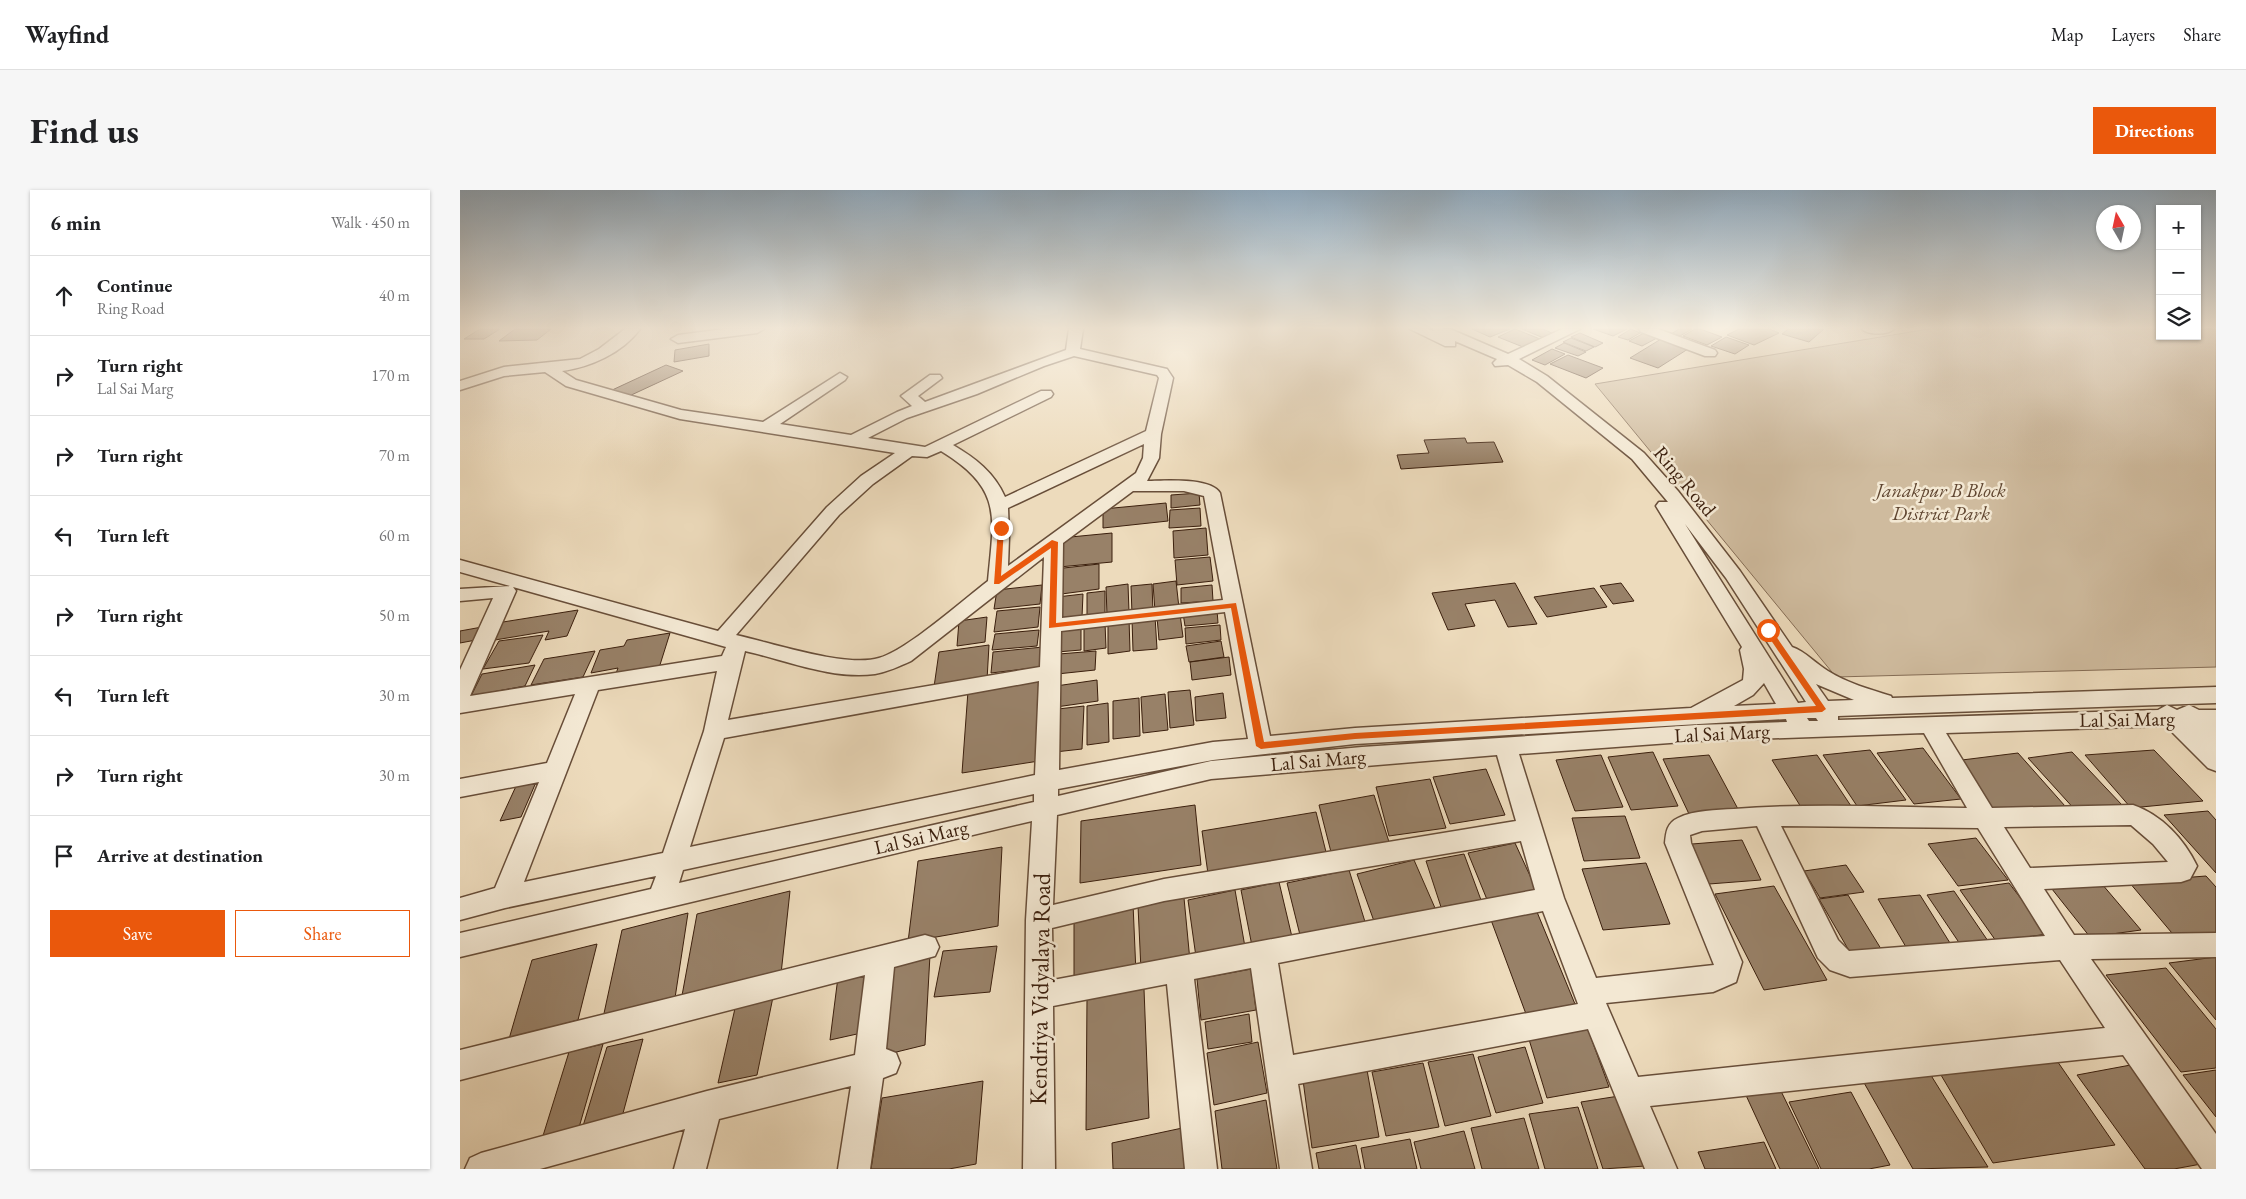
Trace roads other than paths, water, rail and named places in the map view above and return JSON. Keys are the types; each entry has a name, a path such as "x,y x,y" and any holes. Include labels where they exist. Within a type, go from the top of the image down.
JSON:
{"street":[{"path":"460,386 493,375"},
{"path":"560,375 571,382 633,402 680,414 853,440 909,452 927,452 1046,394"},
{"path":"853,440 875,428 1011,375"},
{"path":"460,566 512,587 579,601 730,648 848,666 870,667 889,663 904,656 997,583 1131,486 1142,476 1151,458 1166,378 1164,375"},
{"name":"Ring Road","path":"1532,375 1542,379 1631,450 1667,498 1733,575 1834,729"},
{"path":"764,428 840,377"},
{"path":"924,408 908,396 935,378"},
{"path":"1001,505 1154,434"},
{"path":"942,445 979,468 995,488 1001,505 997,583"},
{"path":"662,896 715,731 730,648 838,506 867,480 909,452"},
{"path":"1131,486 1194,487 1205,488 1212,493 1261,746"},
{"name":"Ring Road","path":"1667,498 1747,638 1797,720"},
{"name":"Kendriya Vidyalaya Road","path":"1039,1169 1039,920 1047,782 1054,542"},
{"path":"460,595 512,587"},
{"path":"460,694 512,587"},
{"path":"1052,626 1234,605"},
{"path":"1768,630 1797,660 1832,683 1857,694 1885,701 1925,715 2022,879 2066,947 2128,1040 2216,1161"},
{"path":"1691,716 1743,692 1753,682 1756,670 1747,638"},
{"path":"460,705 590,684 730,648"},
{"path":"715,731 1051,672"},
{"path":"506,897 590,684"},
{"name":"Lal Sai Marg","path":"460,909 506,897 1047,782 1213,751 1355,736 1691,716 1797,720 1834,729 1925,715 2164,696 2216,695"},
{"path":"2164,696 2170,718 2216,762"},
{"path":"2164,696 2205,718 2216,740"},
{"name":"Lal Sai Marg","path":"460,944 1211,770 1362,756 1697,733 1797,720 1822,709 1925,715 2205,718"},
{"path":"1506,747 1551,898 1592,1003 1661,1169"},
{"path":"460,788 555,770"},
{"path":"1283,1072 1713,978 1726,973 1728,962 1678,843 1678,831 1686,825 1702,821 1764,816 1985,818 2133,815 2146,821 2180,858 2184,866 2181,871 2169,873 2022,879"},
{"path":"1764,816 1828,949 1840,961 1850,964 2066,947 2216,945"},
{"path":"1039,920 1084,907 1164,890 1531,830"},
{"path":"1039,996 1551,898"},
{"path":"460,1065 925,947"},
{"path":"1262,952 1283,1072 1296,1169"},
{"path":"854,1169 877,1065 881,958"},
{"path":"1179,968 1200,1169"},
{"path":"1630,1093 2128,1040"},
{"path":"481,1169 510,1165 707,1107 877,1065"},
{"path":"690,1169 707,1107"}],"park label":[{"name":"Janakpur B Block District Park","path":"1941,502"}]}
